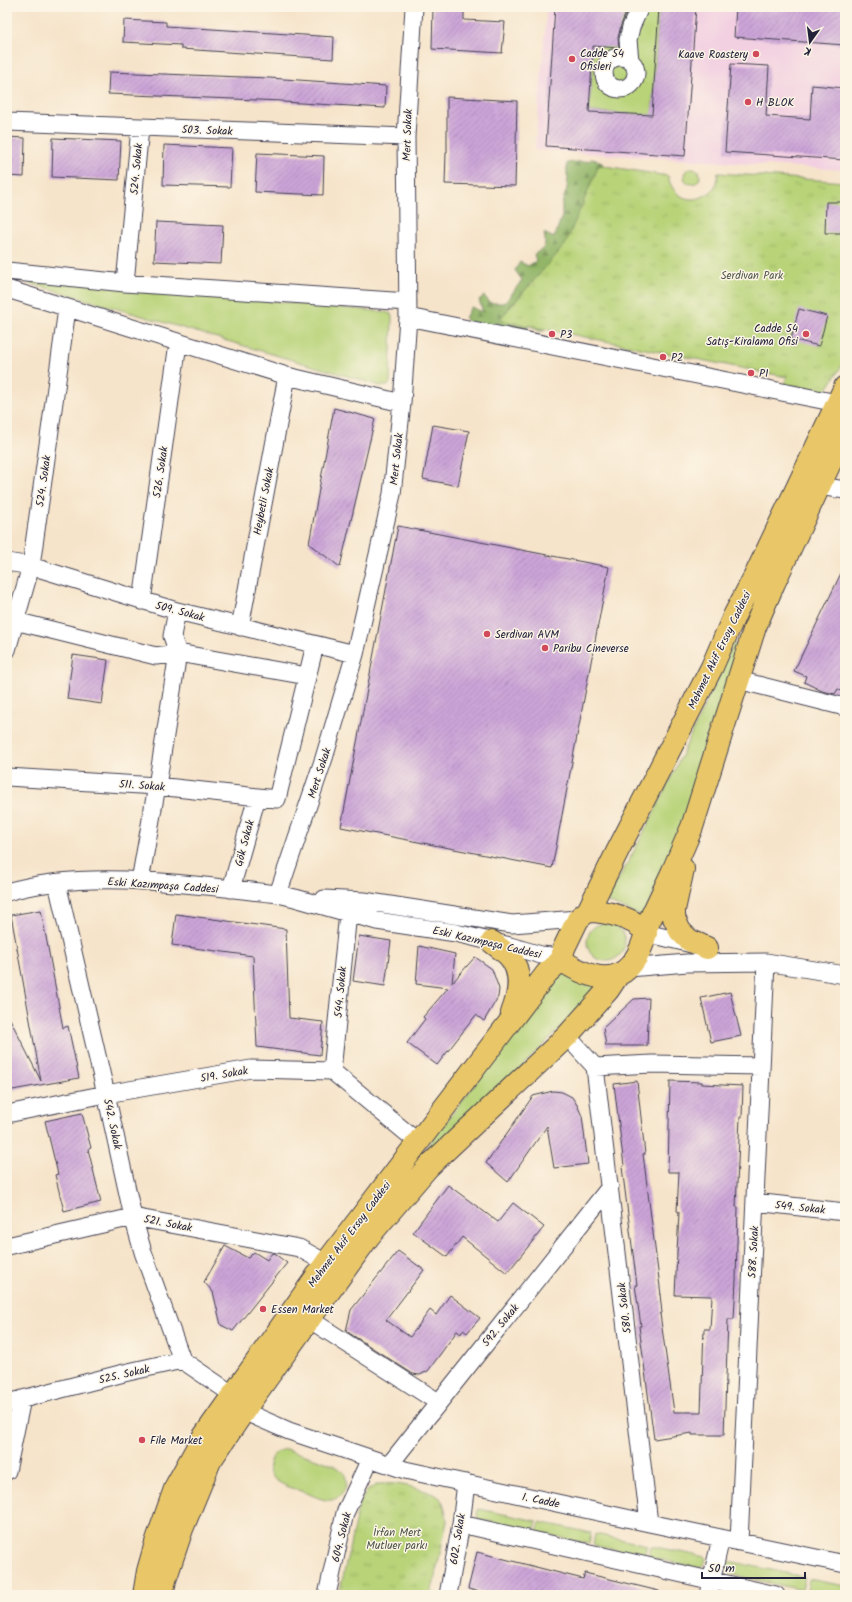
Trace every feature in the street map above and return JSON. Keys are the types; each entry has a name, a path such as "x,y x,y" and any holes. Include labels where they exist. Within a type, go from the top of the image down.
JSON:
{"main road":[{"name":"Mehmet Akif Ersoy Caddesi","path":"583,915 712,667 735,614 756,574 841,395"},
{"name":"Mehmet Akif Ersoy Caddesi","path":"645,932 692,827 756,627 845,431"},
{"path":"692,827 674,910 674,918 680,931 689,940 707,948"},
{"path":"606,912 618,916 645,932 637,957 618,978 597,977 573,968 561,958 583,915 606,912"},
{"path":"492,942 510,957 516,968 519,981 519,996 508,1024"},
{"name":"Mehmet Akif Ersoy Caddesi","path":"162,1595 165,1580 182,1529 210,1461 238,1403 326,1263 419,1143 547,973 561,958"},
{"name":"Mehmet Akif Ersoy Caddesi","path":"144,1595 148,1571 156,1543 176,1486 202,1439 238,1403 309,1319 369,1236 428,1167 567,1036 618,978"}],"street":[{"name":"Mert Sokak","path":"278,894 324,758 355,654 392,494 402,403 408,310 406,137 414,7"},
{"path":"630,61 628,40 638,9"},
{"name":"503. Sokak","path":"7,122 406,137"},
{"name":"524. Sokak","path":"125,283 140,128"},
{"path":"7,271 408,310 766,389 841,395"},
{"path":"7,289 67,309 287,376 402,403"},
{"name":"524. Sokak","path":"7,650 31,566 67,309"},
{"name":"526. Sokak","path":"142,601 178,343"},
{"name":"Heybetli Sokak","path":"240,627 287,376"},
{"path":"819,486 845,490"},
{"name":"509. Sokak","path":"7,562 31,566 177,611 355,654"},
{"path":"140,881 178,653 172,636 177,611"},
{"path":"15,621 156,656 178,653 307,676 315,645"},
{"name":"511. Sokak","path":"7,777 157,786 277,799 307,676"},
{"path":"738,680 845,707"},
{"name":"Gök Sokak","path":"232,889 257,798"},
{"name":"Eski Kazımpaşa Caddesi","path":"7,892 28,886 57,883 84,881 140,881 278,894 377,921 456,933 541,955 561,958"},
{"name":"542. Sokak","path":"57,883 133,1217 143,1252 182,1360"},
{"name":"Eski Kazımpaşa Caddesi","path":"295,898 364,901 512,924 583,915"},
{"name":"544. Sokak","path":"332,1071 348,913"},
{"path":"645,932 766,962 845,975"},
{"path":"618,978 688,963 766,962"},
{"name":"588. Sokak","path":"739,1542 766,962"},
{"path":"567,1036 595,1067 652,1064 761,1066"},
{"name":"580. Sokak","path":"595,1067 649,1523"},
{"name":"519. Sokak","path":"7,1114 106,1094 251,1069 332,1071"},
{"path":"332,1071 419,1143"},
{"name":"592. Sokak","path":"390,1464 610,1187"},
{"name":"549. Sokak","path":"755,1202 845,1212"},
{"name":"521. Sokak","path":"7,1246 133,1217 299,1248 326,1263"},
{"path":"309,1319 438,1402"},
{"path":"182,1360 238,1403"},
{"name":"525. Sokak","path":"14,1401 182,1360"},
{"path":"7,1471 14,1401"},
{"name":"1. Cadde","path":"238,1403 289,1431 405,1470 845,1564"},
{"name":"604. Sokak","path":"327,1595 345,1513 370,1458"},
{"name":"602. Sokak","path":"448,1595 461,1524 466,1483"},
{"path":"461,1524 710,1588 776,1595"},
{"path":"710,1588 721,1538"}],"shaded area":[{"path":"547,7 845,7 845,170 535,150"}],"green space":[{"path":"596,7 659,7 652,115 589,112"},
{"path":"591,159 597,160 603,164 600,179 544,331 539,331 529,325 523,334 516,330 515,326 512,326 510,331 502,329 502,326 497,324 496,321 494,326 469,327 465,318 471,307 483,312 479,300 484,296 491,303 505,303 522,280 515,270 520,262 528,266 536,261 534,254 541,250 545,244 544,233 554,238 562,216 562,204 567,188 567,163 589,161"},
{"name":"Serdivan Park","path":"599,165 668,176 672,187 676,192 685,198 690,199 702,197 712,191 717,183 718,173 845,182 845,361 825,392 785,384 787,377 499,320 565,245"},
{"path":"692,168 698,170 700,176 698,182 692,184 686,182 684,176 686,170"},
{"path":"24,277 386,312 391,314 392,317 390,383 388,386 381,386 26,282 23,281"},
{"path":"733,643 742,647 703,782 643,917 606,901 657,806"},
{"path":"602,923 610,923 620,928 624,935 624,949 620,956 610,961 602,961 592,956 590,953 587,946 587,938 592,928 595,926"},
{"path":"562,971 599,982 578,1010 426,1163 419,1157"},
{"path":"286,1449 323,1461 341,1470 346,1479 346,1483 340,1496 336,1499 325,1500 287,1486 274,1479 270,1474 269,1468 272,1456 281,1450"},
{"name":"İrfan Mert Mutluer parkı","path":"378,1484 398,1484 432,1493 440,1498 443,1503 447,1521 431,1595 339,1595 359,1504 367,1491"},
{"path":"479,1509 537,1521 534,1532 478,1519 477,1513"},
{"path":"540,1522 591,1533 589,1544 537,1532"},
{"path":"595,1534 647,1545 644,1556 593,1545"},
{"path":"651,1546 705,1557 706,1560 704,1565 700,1568 648,1557"},
{"path":"728,1561 805,1577 802,1590 730,1574 726,1569"},
{"path":"809,1579 845,1586 845,1595 825,1595 807,1591"}],"building":[{"path":"433,7 464,7 464,20 505,22 502,53 432,49"},
{"name":"Cadde 54 Ofisleri","path":"555,7 596,7 627,10 618,38 619,48 593,46 589,112 652,115 659,7 696,7 685,156 546,146"},
{"path":"736,7 845,7 845,45 734,37"},
{"path":"124,20 166,22 166,26 334,37 333,59 181,49 181,45 123,42"},
{"name":"H BLOK","path":"731,64 769,66 766,116 810,119 812,85 845,88 845,160 725,152"},
{"path":"109,72 269,78 386,86 385,108 283,101 108,94"},
{"path":"447,97 517,101 515,186 445,184 447,153"},
{"path":"7,137 25,138 24,177 7,176"},
{"path":"53,138 121,141 119,180 52,177"},
{"path":"164,145 232,148 230,187 163,185"},
{"path":"257,153 324,156 323,195 255,192"},
{"path":"826,202 845,202 845,233 825,233"},
{"path":"156,222 223,225 221,264 154,261"},
{"path":"799,309 827,316 819,346 791,339"},
{"path":"334,408 375,419 340,567 309,544"},
{"path":"433,425 469,431 458,486 423,479"},
{"name":"Serdivan AVM","path":"398,526 609,567 552,868 341,827"},
{"path":"845,565 845,693 838,689 835,694 822,691 804,682 806,676 794,671"},
{"path":"73,655 108,660 102,704 67,699"},
{"path":"41,910 63,1028 68,1026 79,1078 7,1091 7,1013 41,1081 11,915"},
{"path":"176,914 286,929 289,1018 323,1022 320,1055 257,1047 253,956 172,945"},
{"path":"359,936 391,941 385,986 353,981"},
{"path":"419,946 455,954 452,983 475,957 492,969 499,989 498,997 484,1021 476,1015 437,1065 407,1043 425,1019 423,1017 448,988 416,984"},
{"path":"730,992 741,1036 711,1042 701,998"},
{"path":"649,998 647,1046 606,1046 603,1028 634,999"},
{"path":"637,1081 645,1154 643,1154 661,1295 660,1294 662,1313 660,1314 674,1412 701,1412 704,1329 710,1329 712,1296 675,1295 679,1212 677,1211 679,1172 668,1172 670,1081 743,1086 742,1117 740,1117 736,1207 738,1207 734,1319 728,1319 724,1435 692,1435 692,1433 654,1439 639,1326 641,1326 635,1285 637,1285 622,1167 624,1166 614,1084"},
{"path":"553,1091 562,1092 572,1097 577,1105 582,1116 588,1164 554,1168 547,1126 508,1182 486,1163 533,1096"},
{"path":"82,1113 91,1148 88,1149 101,1202 64,1211 55,1175 58,1174 45,1121"},
{"path":"448,1185 498,1222 513,1203 544,1227 507,1273 462,1237 447,1257 413,1232"},
{"path":"225,1246 248,1258 254,1252 267,1260 272,1253 287,1263 233,1331 221,1325 213,1292 204,1282"},
{"path":"398,1251 424,1270 386,1320 410,1337 430,1310 436,1315 450,1295 480,1318 467,1333 463,1330 461,1334 457,1331 428,1371 420,1375 413,1374 346,1331 351,1310"},
{"path":"477,1552 583,1579 585,1573 659,1591 659,1595 492,1595 468,1589"}],"place":[{"name":"Kaave Roastery","path":"756,54"},
{"name":"Cadde 54 Ofisleri","path":"572,59"},
{"name":"H BLOK","path":"748,102"},
{"name":"P3","path":"552,334"},
{"name":"Cadde 54 Satış-Kiralama Ofisi","path":"806,334"},
{"name":"P2","path":"663,357"},
{"name":"P1","path":"751,373"},
{"name":"Serdivan AVM","path":"487,634"},
{"name":"Paribu Cineverse","path":"545,648"},
{"name":"Essen Market","path":"263,1309"},
{"name":"File Market","path":"142,1440"}]}
